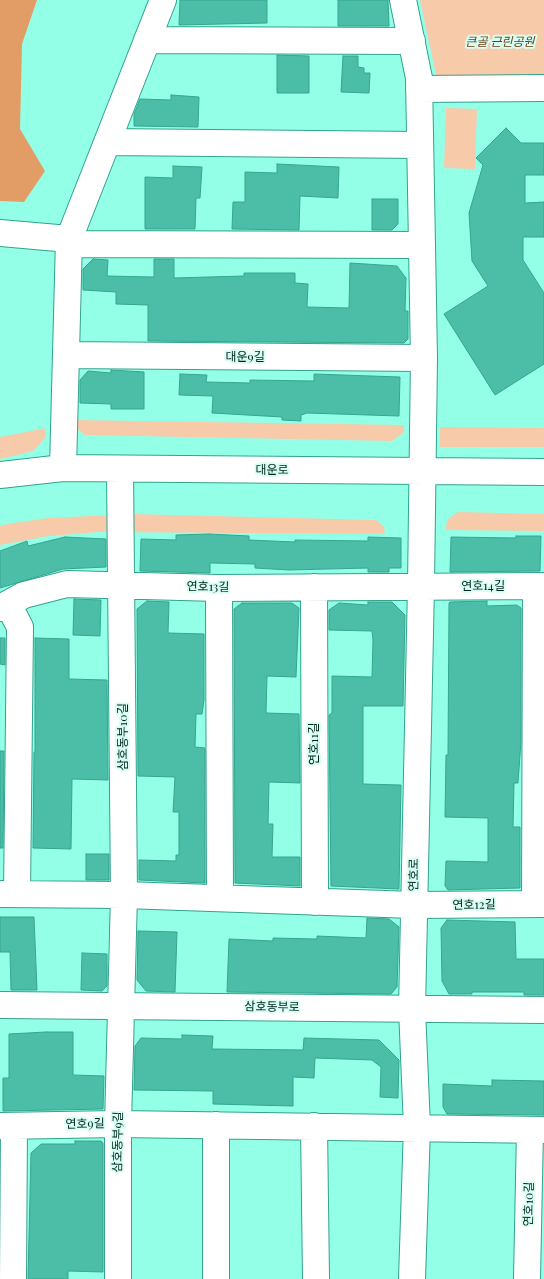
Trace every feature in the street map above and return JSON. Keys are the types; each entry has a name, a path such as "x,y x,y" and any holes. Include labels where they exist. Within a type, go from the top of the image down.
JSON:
{"street":[{"path":"63,468 69,242 106,142 163,0"},
{"path":"403,0 420,89 424,358 423,471"},
{"path":"147,40 412,41"},
{"path":"420,89 540,85"},
{"path":"106,142 420,145"},
{"path":"0,234 69,242 422,245"},
{"name":"대운9길","path":"66,355 424,358"},
{"name":"대운로","path":"0,475 63,468 544,472"},
{"name":"삼호동부10길","path":"120,469 124,894 121,1006"},
{"name":"연호로","path":"412,1279 417,1127 412,1009 423,471"},
{"name":"연호13길","path":"4,606 24,595 67,584 219,588 421,586"},
{"name":"연호14길","path":"421,586 540,586"},
{"name":"연호12길","path":"414,905 539,904 540,586"},
{"name":"연호11길","path":"314,587 314,902"},
{"path":"219,588 220,898"},
{"path":"4,606 20,627 8,894 124,894 414,905"},
{"name":"삼호동부로","path":"0,1005 544,1010"},
{"name":"삼호동부9길","path":"118,1279 118,1124 121,1006"},
{"name":"연호9길","path":"14,1279 7,1126 118,1124 417,1127"},
{"path":"216,1125 216,1279"},
{"path":"314,1126 316,1279"},
{"name":"연호10길","path":"417,1127 537,1130 536,1232 528,1279"}],"green space":[{"name":"큰골 근린공원","path":"420,0 544,0 544,76 444,82 436,75"},
{"path":"446,108 477,109 475,169 444,168"},
{"path":"76,420 404,425 404,432 392,441 85,435 78,429"},
{"path":"440,427 544,428 544,447 440,447"},
{"path":"46,428 45,438 33,451 0,459 0,437"},
{"path":"458,512 544,514 544,531 445,530 448,519"},
{"path":"132,514 376,520 384,527 385,534 98,532 49,536 0,545 0,526 7,524 48,518"}],"shaded area":[{"path":"0,0 37,0 22,44 20,129 45,171 24,202 0,201"}],"building":[{"path":"180,0 267,0 267,23 179,25"},
{"path":"338,0 388,0 389,26 338,26"},
{"path":"277,55 309,56 309,93 277,93"},
{"path":"343,56 358,56 358,67 364,68 364,73 370,73 369,93 341,92"},
{"path":"171,95 199,97 198,127 134,126 134,114 140,99 171,100"},
{"path":"506,128 521,143 544,143 544,175 525,175 525,203 544,202 544,237 523,237 523,260 544,293 544,364 495,395 444,314 488,286 472,261 469,213 483,165 476,158"},
{"path":"277,164 339,167 338,198 300,196 299,230 232,229 233,202 245,202 245,172 277,173"},
{"path":"173,166 202,167 200,198 196,198 195,229 145,229 145,177 173,178"},
{"path":"372,199 398,199 398,224 392,230 372,230"},
{"path":"93,259 108,260 107,276 154,277 154,259 174,259 174,278 244,276 244,273 295,273 295,283 308,284 307,307 349,308 350,263 397,266 406,278 405,311 408,311 408,339 404,343 148,341 148,305 116,304 116,292 83,290 83,269"},
{"path":"111,370 144,372 144,409 111,409 111,404 80,403 80,380 88,371 111,373"},
{"path":"180,374 207,375 206,382 250,383 250,380 314,381 314,374 400,377 399,416 307,413 301,415 301,421 282,420 282,417 212,413 213,396 179,395"},
{"path":"176,535 249,536 249,540 295,542 295,540 368,541 368,537 401,538 401,568 389,568 389,572 368,572 368,568 289,570 255,568 255,564 210,563 210,573 140,571 141,539 176,540"},
{"path":"516,536 541,536 540,571 450,572 451,537 516,538"},
{"path":"65,537 106,539 106,567 63,569 0,588 0,551 27,541 28,546"},
{"path":"74,599 101,600 100,636 73,635"},
{"path":"147,601 169,602 168,633 204,634 204,700 202,714 196,714 195,747 205,748 205,883 139,880 139,860 176,861 176,855 179,855 179,812 173,812 175,777 138,776 137,609"},
{"path":"487,601 487,606 517,605 521,608 521,741 518,783 514,783 513,827 520,827 520,888 448,890 445,886 446,861 488,862 488,818 445,817 446,755 448,755 449,603"},
{"path":"368,602 392,602 405,615 403,706 363,706 363,784 401,785 399,889 331,886 329,715 332,713 332,676 372,677 373,640 372,631 329,630 329,610 339,603 368,605"},
{"path":"242,603 292,603 299,608 296,677 267,676 266,713 299,714 300,783 269,782 268,824 273,824 272,857 300,857 300,886 235,883 234,609"},
{"path":"0,638 5,638 5,665 0,664"},
{"path":"35,638 69,639 69,679 107,680 108,780 72,779 71,849 33,848"},
{"path":"0,751 4,751 3,848 0,848"},
{"path":"86,854 109,854 109,880 86,880"},
{"path":"0,917 34,917 37,990 11,990 10,952 0,952"},
{"path":"367,918 389,919 399,927 397,987 391,994 227,992 229,939 273,941 273,938 317,939 317,936 366,938"},
{"path":"447,920 515,922 516,959 544,959 544,995 524,995 524,992 449,994 442,981 441,928"},
{"path":"138,931 177,932 175,992 146,991 137,980"},
{"path":"82,953 107,954 107,986 102,991 81,990"},
{"path":"73,1032 73,1075 104,1076 103,1109 3,1111 3,1078 9,1078 9,1034"},
{"path":"182,1035 213,1036 212,1049 303,1050 304,1038 379,1040 399,1060 398,1098 380,1097 381,1067 372,1060 315,1058 314,1078 293,1077 293,1106 213,1104 213,1091 134,1090 135,1046 141,1038 182,1039"},
{"path":"492,1080 544,1081 544,1115 447,1114 443,1107 443,1084 492,1086"},
{"path":"75,1141 101,1141 103,1143 103,1272 68,1271 68,1279 28,1279 31,1153 41,1144 75,1144"}]}
